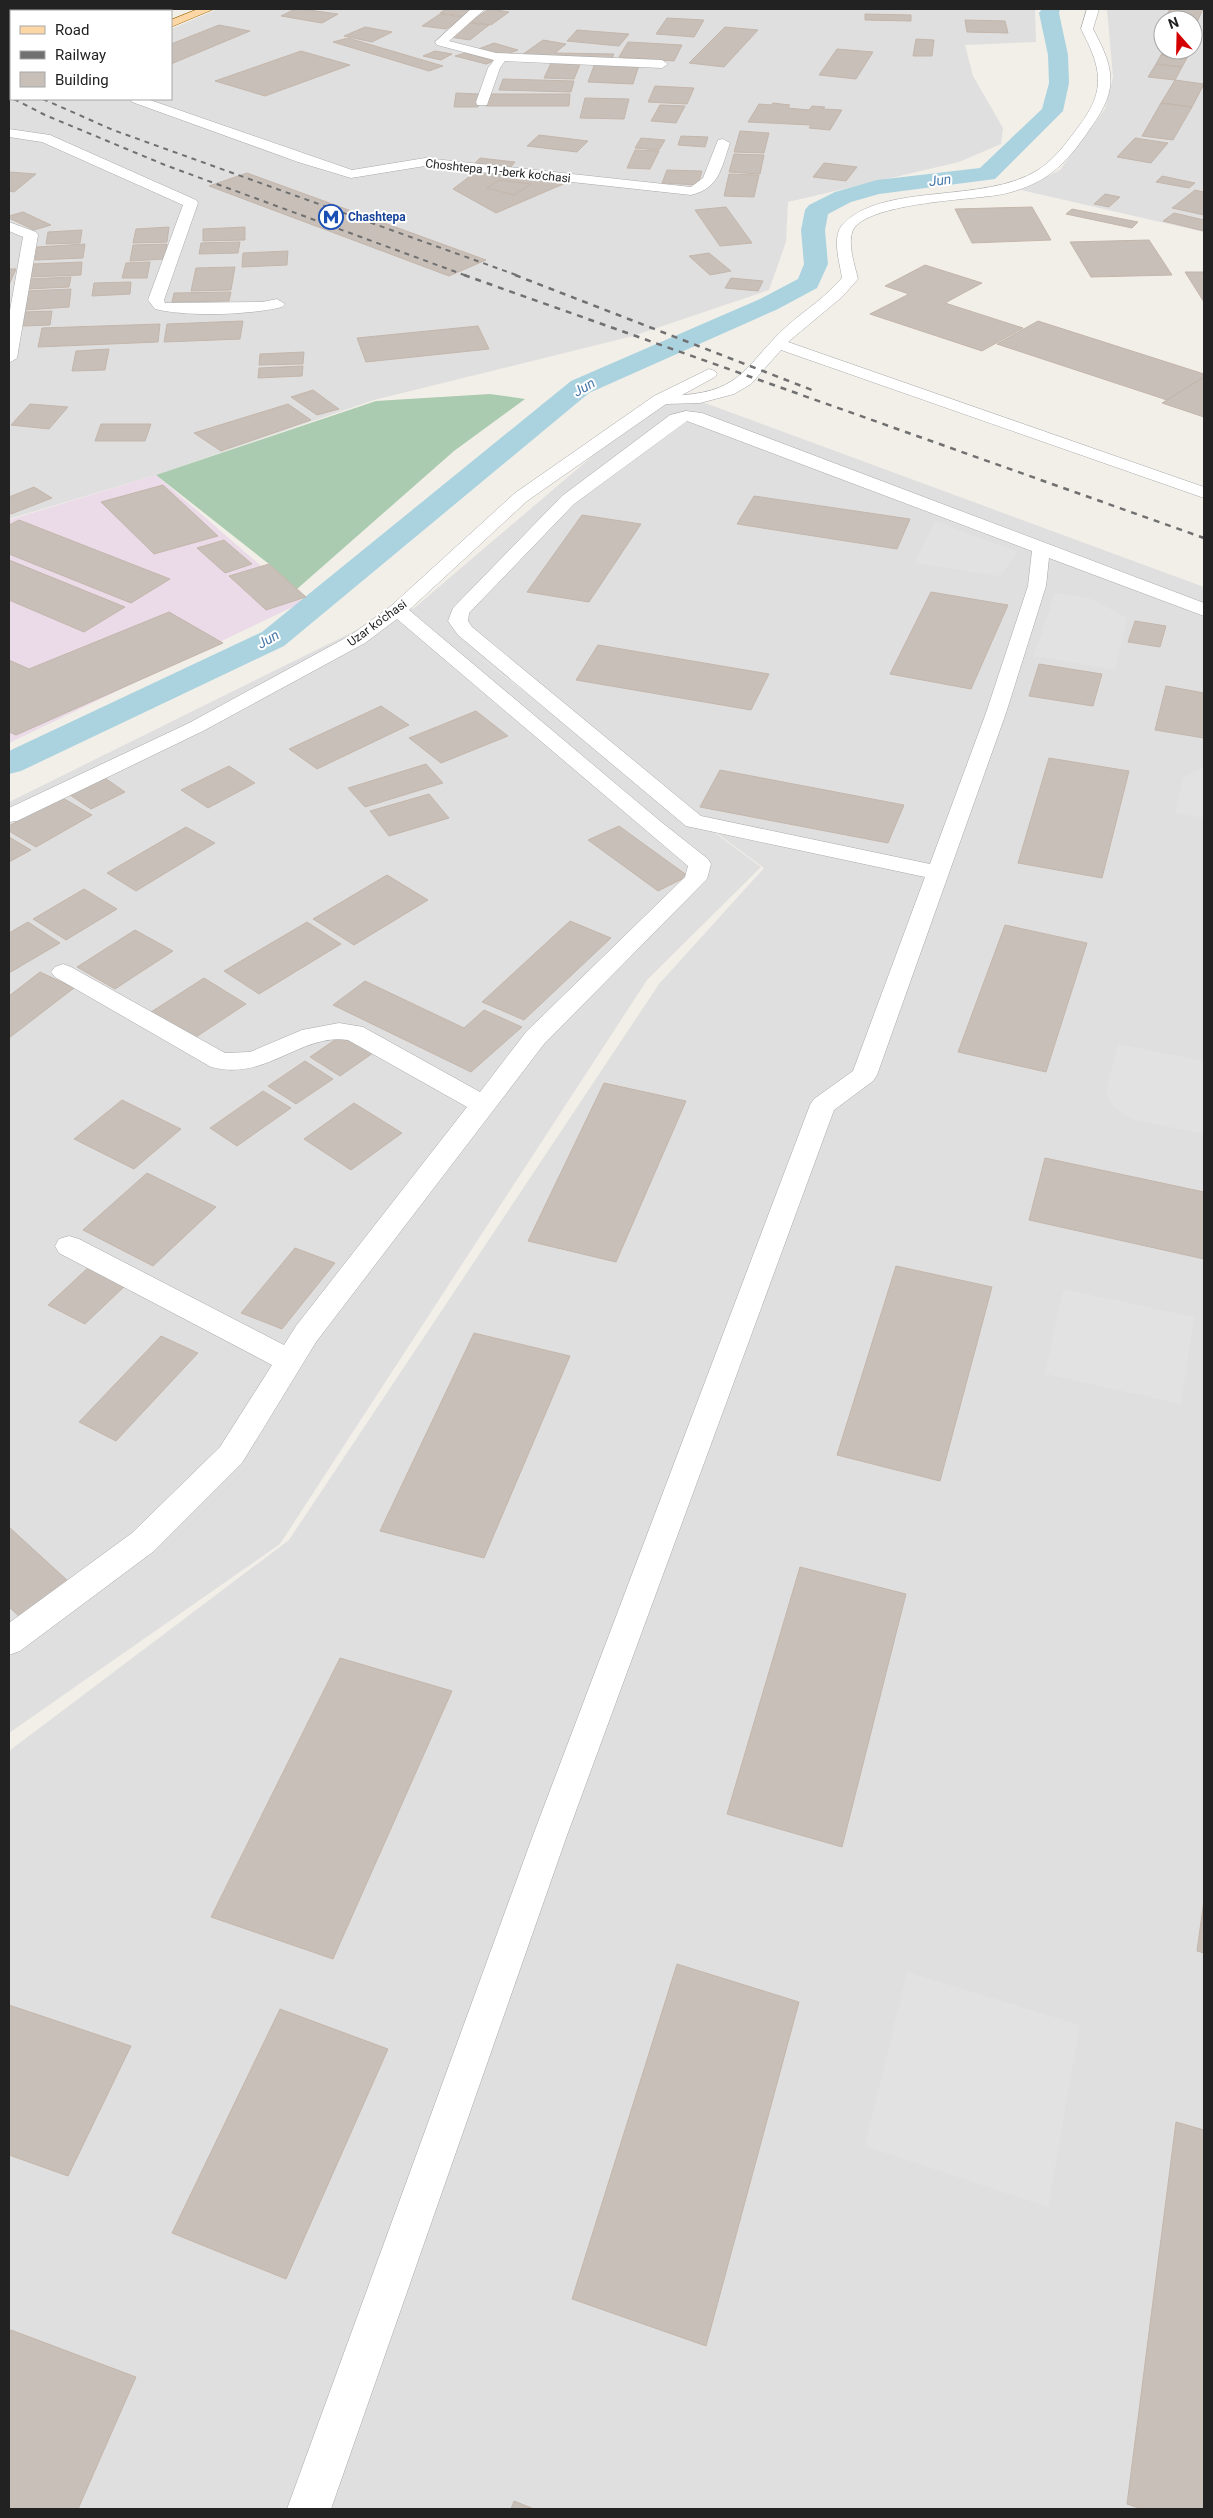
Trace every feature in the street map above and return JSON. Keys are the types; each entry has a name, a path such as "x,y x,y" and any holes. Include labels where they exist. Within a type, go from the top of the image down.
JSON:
{"main road":[{"path":"172,24 208,9"}],"street":[{"path":"479,9 470,14 442,42 502,57 662,64"},
{"path":"665,400 691,400 719,394 744,382 792,329 837,295 850,279 844,238 846,229 853,221 863,215 903,204 999,191 1036,178 1052,166 1100,108 1106,82 1103,57 1087,29 1093,9"},
{"path":"482,102 494,68 502,57"},
{"name":"Choshtepa 11-berk ko'chasi","path":"139,100 303,159 351,174 425,162 691,191 700,190 708,184 723,144"},
{"path":"10,133 45,138 191,202 156,300 160,306 172,309 262,307 277,304"},
{"path":"9,226 31,235 9,358"},
{"path":"778,344 1204,493"},
{"name":"Uzar ko'chasi","path":"9,816 196,727 358,640 398,610 521,497 665,400 709,374"},
{"path":"665,400 686,416"},
{"path":"939,873 694,821 465,630 458,621 460,612 568,500 676,419 686,416 696,417 1204,610"},
{"path":"309,2509 549,1838 823,1105 864,1075 993,722 1037,586 1041,549"},
{"path":"9,1641 143,1542 231,1455 306,1334 535,1038 696,879 700,864 398,610"},
{"path":"63,972 220,1061 240,1062 316,1035 342,1030 354,1033 483,1105"},
{"path":"69,1246 289,1360"}],"shaded area":[{"path":"9,9 162,9 10,10 9,63"},
{"path":"218,9 1035,9 1036,42 965,45 973,76 1003,128 1001,144 959,162 788,202 786,242 769,290 633,336 374,400 156,475 9,519 9,88 10,100 172,100 172,29"},
{"path":"1107,9 1204,9 1204,232 1021,190 1060,170 1105,109 1113,77"},
{"path":"670,390 1204,587 1204,2509 9,2509 9,1751 289,1540 659,984 764,868 427,619 761,867 647,980 280,1544 9,1733 9,802 381,618 410,607 413,609"},
{"path":"156,475 303,602 9,743 9,520"},
{"path":"935,521 1018,552 1000,576 915,563"},
{"path":"1055,593 1092,599 1127,618 1115,670 1034,656"},
{"path":"1202,768 1204,769 1204,818 1175,813 1183,777"},
{"path":"1118,1044 1204,1061 1204,1134 1131,1119 1114,1107 1106,1093"},
{"path":"1063,1289 1194,1317 1181,1404 1045,1374"},
{"path":"907,1972 1080,2025 1048,2207 865,2146"}],"green space":[{"path":"490,394 525,399 454,451 297,589 269,564 156,475 376,401"}],"building":[{"path":"28,9 63,9 58,10"},
{"path":"118,9 151,9 148,10 114,10"},
{"path":"295,9 338,14 322,23 281,16"},
{"path":"446,9 473,9 464,16 440,13"},
{"path":"489,9 509,12 491,25 470,22"},
{"path":"1170,9 1203,9 1203,10"},
{"path":"440,14 464,17 446,29 422,26"},
{"path":"865,14 911,15 911,21 865,20"},
{"path":"667,18 704,20 694,37 656,34"},
{"path":"965,20 1005,21 1008,33 967,32"},
{"path":"469,23 489,25 470,40 450,37"},
{"path":"219,25 250,31 172,64 172,44"},
{"path":"365,27 392,32 372,42 344,36"},
{"path":"725,27 758,30 724,67 689,63"},
{"path":"577,30 629,34 619,46 567,41"},
{"path":"348,38 443,66 429,71 333,42"},
{"path":"916,39 934,40 932,56 913,56"},
{"path":"543,40 566,44 555,53 614,54 611,60 519,57"},
{"path":"628,42 682,45 674,61 619,57"},
{"path":"494,43 518,50 500,57 476,50"},
{"path":"837,49 873,52 856,79 819,75"},
{"path":"301,51 350,65 265,96 215,81"},
{"path":"435,51 452,54 441,60 423,56"},
{"path":"465,53 495,61 486,64 455,56"},
{"path":"1158,60 1186,60 1182,67 1156,64"},
{"path":"552,61 581,62 574,79 544,78"},
{"path":"595,63 639,65 633,84 588,82"},
{"path":"1156,64 1182,67 1175,80 1148,77"},
{"path":"503,79 574,81 571,92 499,90"},
{"path":"1175,80 1204,84 1192,107 1161,103"},
{"path":"655,86 694,88 687,104 648,102"},
{"path":"456,93 479,94 478,107 454,107"},
{"path":"488,94 570,94 569,106 486,106"},
{"path":"585,98 629,99 624,119 580,118"},
{"path":"773,103 790,105 788,108 809,110 812,106 825,107 823,109 842,110 830,130 809,128 811,125 748,122 759,104 771,105"},
{"path":"1161,103 1192,107 1173,140 1142,136"},
{"path":"660,105 685,106 676,123 651,121"},
{"path":"740,131 769,133 764,153 734,152"},
{"path":"539,135 588,141 577,152 527,146"},
{"path":"681,136 708,137 705,147 678,145"},
{"path":"641,138 665,140 659,150 635,148"},
{"path":"1135,138 1168,143 1151,163 1117,157"},
{"path":"635,150 659,151 650,169 627,168"},
{"path":"734,154 764,155 760,174 729,172"},
{"path":"480,158 515,162 511,167 475,163"},
{"path":"824,163 857,167 846,181 813,177"},
{"path":"478,170 568,182 496,213 453,189"},
{"path":"667,170 702,171 698,185 662,183"},
{"path":"9,172 36,174 14,192 9,191"},
{"path":"247,173 486,260 449,276 209,186"},
{"path":"729,174 759,175 754,197 724,196"},
{"path":"1162,176 1195,183 1189,188 1156,182"},
{"path":"499,180 531,184 514,195 487,188"},
{"path":"1195,190 1204,192 1204,215 1172,208"},
{"path":"1105,194 1120,197 1109,207 1094,204"},
{"path":"726,207 752,243 720,246 695,210"},
{"path":"1032,207 1051,240 972,243 955,209"},
{"path":"1072,209 1138,222 1132,228 1066,214"},
{"path":"23,212 51,225 34,230 9,218 9,216"},
{"path":"1174,213 1204,220 1204,231 1163,221"},
{"path":"169,227 167,242 133,243 136,229"},
{"path":"245,227 245,240 203,241 203,229"},
{"path":"82,230 80,243 46,244 48,232"},
{"path":"1149,240 1172,275 1091,277 1070,242"},
{"path":"240,242 238,253 199,254 201,243"},
{"path":"85,244 83,258 35,260 37,247"},
{"path":"167,244 165,259 130,261 133,245"},
{"path":"288,251 287,265 242,267 243,253"},
{"path":"709,253 731,271 710,275 689,256"},
{"path":"82,262 81,275 31,277 33,264"},
{"path":"150,262 147,278 122,278 126,263"},
{"path":"925,265 982,283 945,303 1023,328 982,351 870,314 909,294 885,286"},
{"path":"235,267 231,290 191,291 196,268"},
{"path":"9,269 16,269 9,285"},
{"path":"1185,272 1204,272 1204,302"},
{"path":"71,277 69,287 28,289 29,279"},
{"path":"731,278 763,281 758,291 725,288"},
{"path":"131,282 130,294 92,296 94,283"},
{"path":"71,289 69,307 25,310 28,291"},
{"path":"231,292 229,301 172,302 174,293"},
{"path":"52,311 50,325 22,326 24,312"},
{"path":"243,321 240,339 164,342 167,324"},
{"path":"1038,321 1204,374 1204,377 1167,400 997,344"},
{"path":"160,324 158,342 38,347 42,328"},
{"path":"478,326 489,349 366,362 357,338"},
{"path":"109,349 105,370 72,371 76,351"},
{"path":"304,352 303,364 259,365 260,354"},
{"path":"303,366 302,376 258,378 259,368"},
{"path":"1202,378 1204,379 1204,417 1162,403"},
{"path":"313,390 339,409 317,415 291,397"},
{"path":"30,404 68,407 49,429 11,425"},
{"path":"288,404 311,420 221,451 194,433"},
{"path":"101,424 151,424 145,441 95,441"},
{"path":"163,485 218,536 154,554 101,502"},
{"path":"34,487 52,498 11,514 9,513 9,497"},
{"path":"754,496 910,519 897,549 737,524"},
{"path":"582,515 641,524 589,602 527,592"},
{"path":"19,520 170,579 131,603 9,554 9,525"},
{"path":"224,540 252,564 225,573 197,548"},
{"path":"9,560 125,607 84,632 9,600"},
{"path":"269,564 306,597 266,610 229,576"},
{"path":"931,592 1008,605 971,689 890,674"},
{"path":"169,612 223,643 16,735 9,732 9,660 29,669"},
{"path":"1135,621 1166,626 1160,647 1128,642"},
{"path":"598,645 769,674 751,710 576,680"},
{"path":"1039,664 1102,674 1093,706 1029,696"},
{"path":"1166,686 1204,693 1204,738 1155,730"},
{"path":"381,706 409,725 317,769 289,749"},
{"path":"476,711 508,736 441,763 409,738"},
{"path":"1049,758 1129,771 1102,878 1018,863"},
{"path":"426,764 443,783 365,807 348,788"},
{"path":"229,766 255,783 208,808 181,790"},
{"path":"720,770 904,805 888,843 700,807"},
{"path":"105,778 125,792 91,809 70,795"},
{"path":"429,794 449,818 389,836 370,811"},
{"path":"61,797 92,815 36,847 9,831 9,826"},
{"path":"619,826 688,876 658,891 588,840"},
{"path":"186,827 215,843 136,891 107,873"},
{"path":"9,837 31,850 9,862"},
{"path":"387,875 428,900 354,945 313,919"},
{"path":"84,889 117,909 66,940 33,919"},
{"path":"570,921 611,938 524,1020 482,1002"},
{"path":"28,922 60,943 9,973 9,933"},
{"path":"307,922 341,944 259,994 224,971"},
{"path":"1005,925 1087,943 1046,1072 958,1052"},
{"path":"135,930 173,951 115,989 77,967"},
{"path":"40,972 74,988 9,1038 9,996"},
{"path":"204,978 246,1004 193,1039 151,1012"},
{"path":"365,981 464,1028 484,1010 522,1027 471,1072 333,1005"},
{"path":"342,1035 373,1053 340,1076 310,1057"},
{"path":"305,1061 333,1079 296,1104 268,1086"},
{"path":"604,1083 686,1101 616,1262 528,1241"},
{"path":"263,1091 291,1108 237,1146 210,1128"},
{"path":"122,1100 181,1129 134,1169 74,1139"},
{"path":"354,1103 402,1133 351,1170 304,1139"},
{"path":"1045,1158 1204,1192 1204,1259 1029,1220"},
{"path":"147,1173 216,1207 153,1266 83,1230"},
{"path":"295,1248 335,1263 282,1329 241,1313"},
{"path":"91,1265 127,1284 85,1324 48,1305"},
{"path":"896,1266 992,1287 940,1481 837,1455"},
{"path":"474,1333 570,1356 484,1558 380,1531"},
{"path":"161,1336 198,1353 116,1441 79,1422"},
{"path":"9,1527 68,1581 20,1617 9,1607"},
{"path":"800,1567 906,1594 842,1847 727,1814"},
{"path":"340,1658 452,1691 333,1959 211,1917"},
{"path":"1204,1900 1204,1953 1197,1951"},
{"path":"677,1964 799,2002 706,2346 572,2299"},
{"path":"9,2005 131,2046 68,2176 9,2155"},
{"path":"280,2009 388,2049 286,2279 172,2233"},
{"path":"1176,2122 1204,2130 1204,2509 1142,2509 1127,2504"},
{"path":"11,2330 136,2377 78,2509 9,2509 9,2335"},
{"path":"514,2501 534,2509 511,2509"}],"waterway":[{"name":"Jun","path":"9,764 273,639 580,387 769,304 808,283 816,264 813,230 817,210 843,197 877,187 987,174 1052,111 1059,83 1058,55 1049,13 1051,9"}],"railway":[{"path":"16,100 45,115 165,165 467,276"},
{"path":"45,100 113,130 519,276"},
{"path":"464,275 1204,538"},
{"path":"515,275 812,390"}],"place":[{"name":"Chashtepa","path":"331,217"}]}
